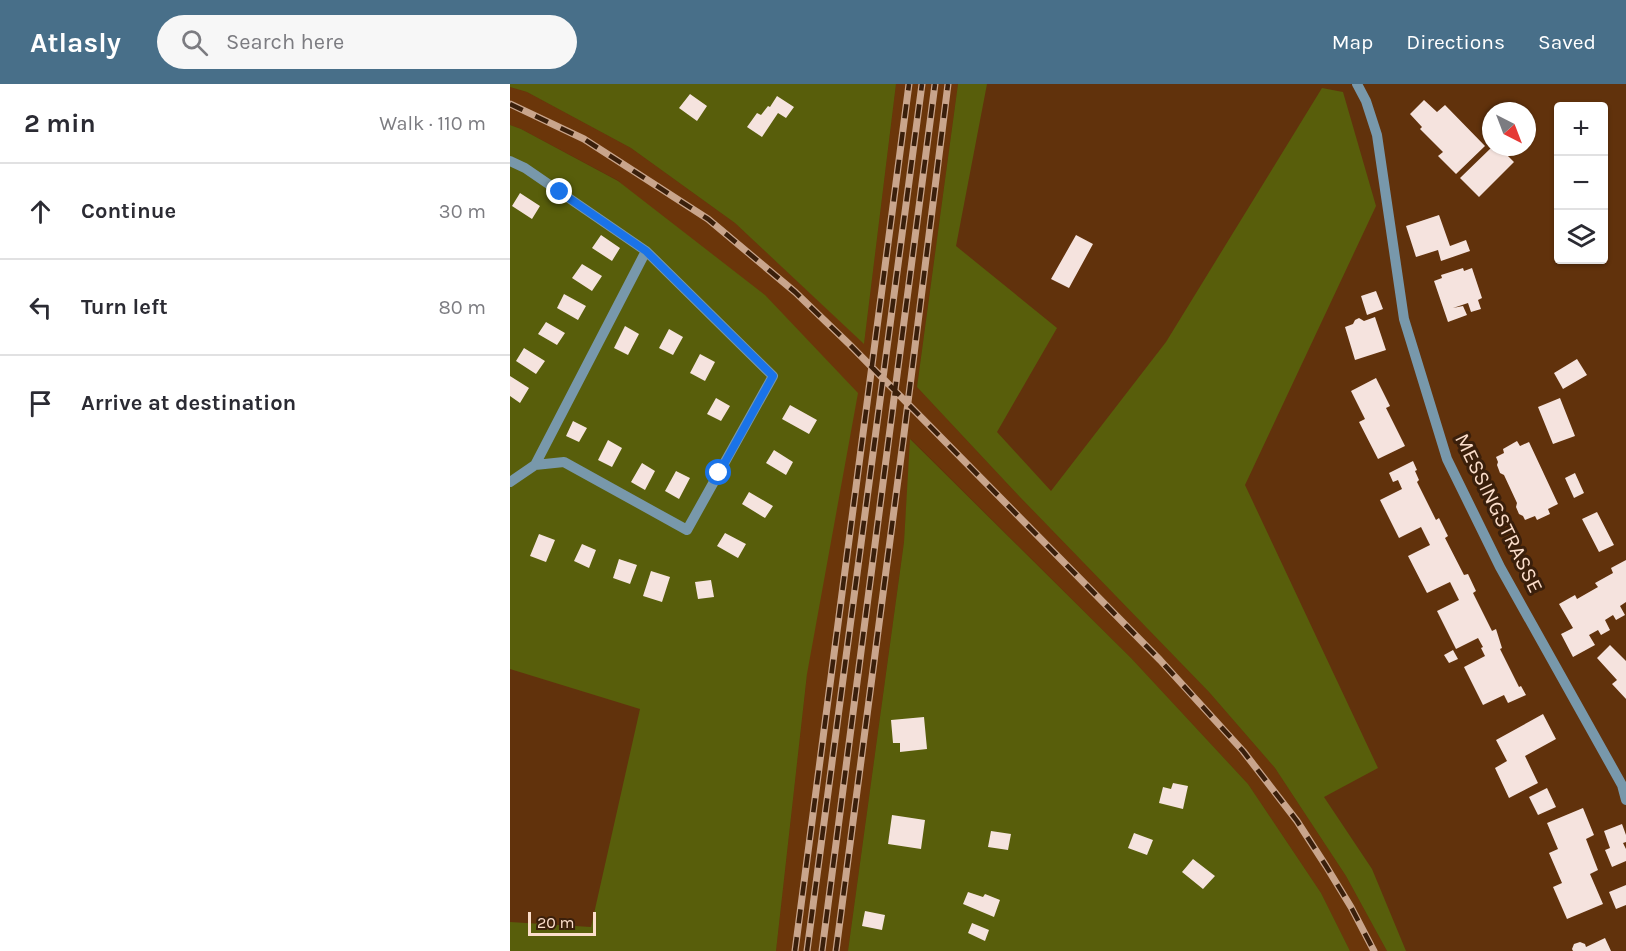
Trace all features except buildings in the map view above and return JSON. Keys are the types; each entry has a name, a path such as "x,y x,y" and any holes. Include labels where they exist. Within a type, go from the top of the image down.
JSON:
{"street":[{"name":"MESSINGSTRASSE","path":"1357,84 1366,102 1377,135 1404,319 1447,459 1500,567 1622,785 1626,800"},
{"path":"510,161 525,168 646,251 773,376 687,531 564,462 535,465 510,482"},
{"path":"535,465 646,251"}],"shaded area":[{"path":"896,84 958,84 917,387 1209,692 1275,768 1346,876 1387,951 1350,951 1321,893 1248,784 1131,658 911,439 904,542 848,951 776,951 807,674 619,181 510,125 510,87 527,92 631,148 735,223 864,343"}],"green space":[{"path":"510,84 896,84 864,344 735,223 631,148 527,92 510,87"},
{"path":"958,84 987,84 956,246 1057,328 997,432 1051,491 1166,342 1322,88 1343,92 1376,206 1245,485 1378,768 1324,797 1372,869 1406,951 1387,951 1346,876 1275,768 1209,692 917,387"},
{"path":"510,125 618,181 765,295 858,393 807,674 776,951 510,951 510,922 591,927 640,709 510,669"},
{"path":"910,439 1131,658 1248,784 1321,893 1350,951 848,951 904,542"}],"railway":[{"path":"795,951 909,84"},
{"path":"807,951 922,84"},
{"path":"822,951 935,84"},
{"path":"836,951 948,84"},
{"path":"510,104 584,139 708,219 795,292 850,345 1160,660 1243,751 1297,821 1351,907 1374,951"}],"route":[{"path":"560,192 646,251 773,376 719,473"}]}
